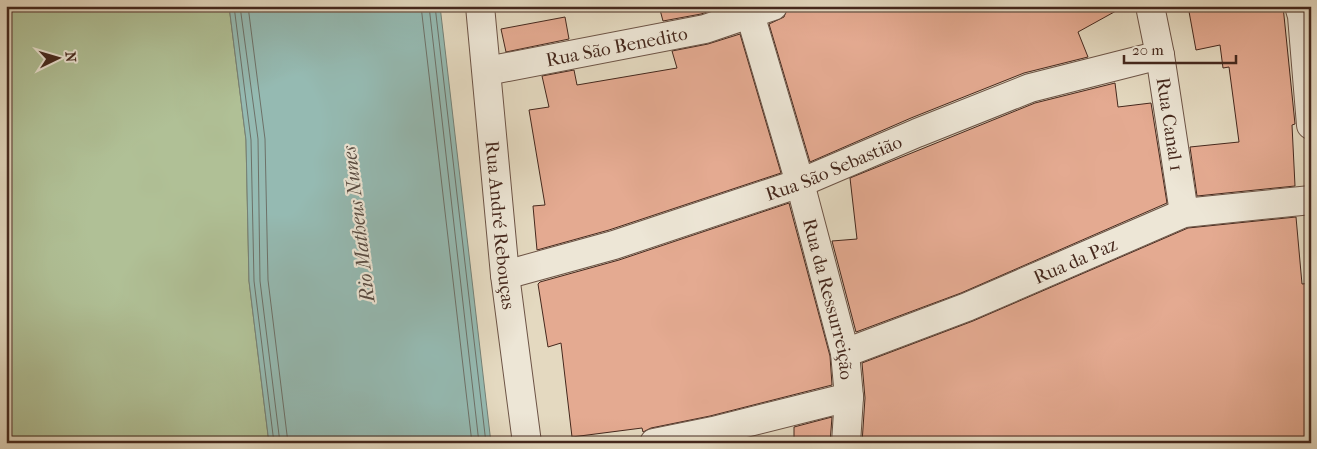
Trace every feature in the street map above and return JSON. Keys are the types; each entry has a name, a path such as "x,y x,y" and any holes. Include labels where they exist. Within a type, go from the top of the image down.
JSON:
{"street":[{"name":"Rua André Rebouças","path":"480,6 505,274 527,443"},
{"name":"Rua Canal 1","path":"1150,6 1160,55 1184,213"},
{"name":"Rua São Benedito","path":"487,71 705,29 762,10"},
{"name":"Rua da Ressurreição","path":"762,10 800,183 845,352 849,398 846,443"},
{"path":"1304,14 1310,116"},
{"name":"Rua São Sebastião","path":"505,274 614,245 800,183 917,133 1030,88 1160,55"},
{"name":"Rua da Paz","path":"845,352 967,307 1184,213 1311,200"},
{"path":"654,443 713,431 849,398"}],"green space":[{"path":"6,6 229,6 246,140 249,281 269,443 6,443"}],"water":[{"name":"Rio Matheus Nunes","path":"229,6 440,6 491,443 269,443 249,281 246,140"}],"building":[{"path":"659,6 724,6 701,14 663,21"},
{"path":"788,6 1125,6 1078,32 1088,57 1024,73 911,118 810,162 769,24 784,17"},
{"path":"1188,6 1283,6 1295,124 1292,125 1295,186 1197,196 1190,147 1239,142 1229,67 1223,68 1220,45 1196,50"},
{"path":"565,17 569,39 506,52 501,29"},
{"path":"740,34 781,173 609,230 537,250 533,206 545,205 529,110 549,107 542,76 574,70 577,85 677,68 672,51 708,44"},
{"path":"1115,83 1118,107 1151,103 1167,203 961,293 856,332 832,241 857,239 850,178 1035,103"},
{"path":"789,203 830,356 832,385 710,416 651,428 643,432 642,428 572,437 561,343 548,347 538,284 619,260"},
{"path":"1296,217 1302,284 1311,283 1311,443 862,443 865,398 862,363 973,321 1188,228"},
{"path":"832,417 830,443 794,443 794,427"}]}
